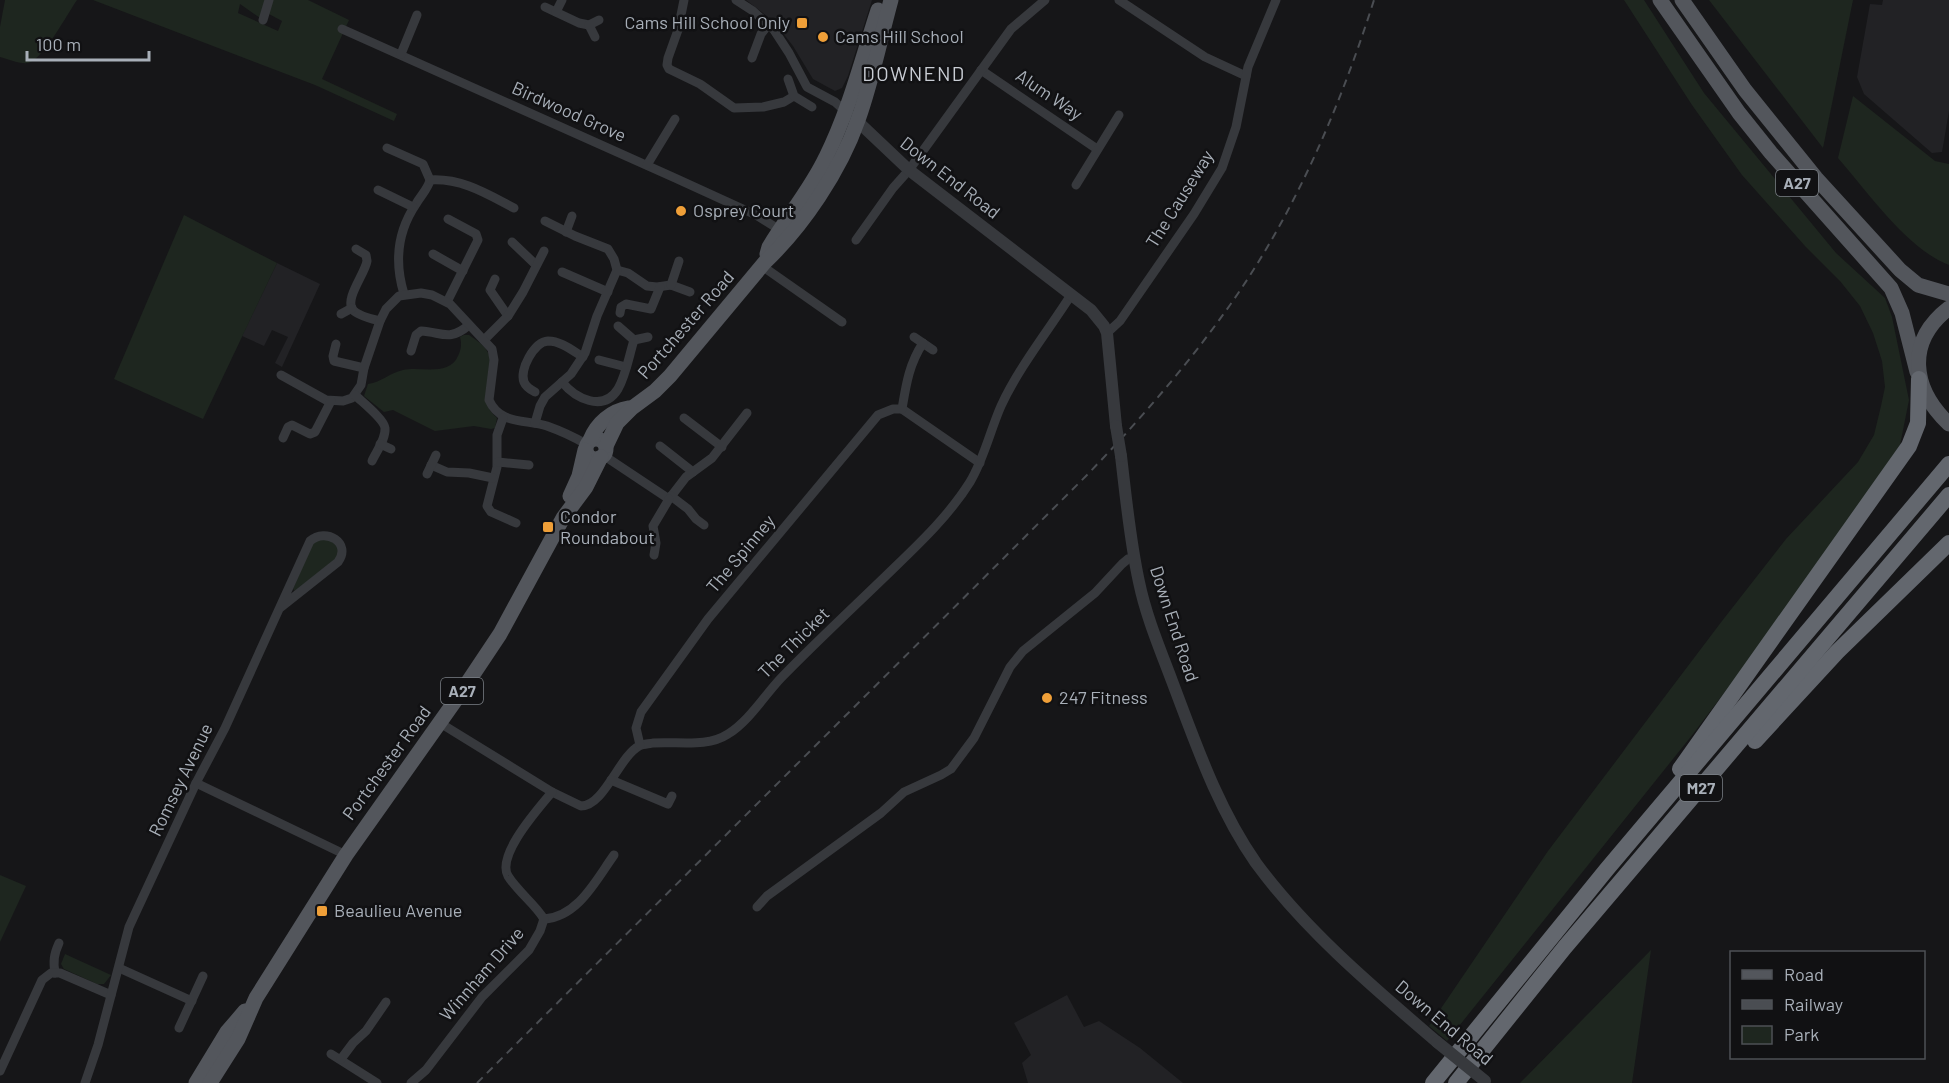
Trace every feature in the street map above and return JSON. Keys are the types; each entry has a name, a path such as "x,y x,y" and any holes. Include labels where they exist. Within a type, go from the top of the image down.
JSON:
{"highway":[{"name":"M27","path":"1607,869 1812,585 1909,446 1918,423 1918,376"},
{"name":"M27","path":"1433,1083 1607,869 1949,464"},
{"name":"M27","path":"1456,1083 1565,947 1949,495"},
{"name":"M27","path":"1456,1083 1786,706 1949,543"}],"main road":[{"name":"A27","path":"845,111 881,0"},
{"name":"A27","path":"858,122 891,0"},
{"name":"A27","path":"1660,0 1739,113 1891,288 1902,313 1918,376 1931,404 1949,424"},
{"name":"A27","path":"1682,0 1784,141 1900,270 1918,285 1949,294"},
{"name":"Portchester Road","path":"763,264 769,247 825,159 845,111"},
{"name":"Portchester Road","path":"196,1083 227,1032 256,998 346,855 500,634 563,518 586,486 615,425 666,380 718,321 763,264 781,247 814,204 837,165 858,122"},
{"path":"1918,376 1920,353 1928,332 1935,321 1949,308"},
{"name":"Portchester Road","path":"563,518 565,507 579,476 587,445 596,428 607,417 620,410 632,408"},
{"path":"587,445 599,439 603,453"},
{"name":"Portchester Road","path":"213,1082 238,1039 256,998"}],"street":[{"path":"263,20 269,0"},
{"path":"556,12 562,0"},
{"path":"684,0 678,30 668,58 669,69 700,84 734,108 763,107 777,104 794,96"},
{"path":"736,0 768,25 781,40 807,87 835,102 845,111"},
{"path":"856,240 893,188 909,171 1011,29 1045,0"},
{"path":"1119,0 1205,57 1246,76"},
{"name":"The Causeway","path":"1107,333 1120,321 1194,214 1222,168 1236,128 1246,76 1276,0"},
{"path":"545,7 579,23 589,25 599,20"},
{"path":"400,54 417,15"},
{"path":"589,25 595,37"},
{"path":"752,58 761,34 768,25"},
{"name":"Birdwood Grove","path":"342,28 756,215 780,230"},
{"name":"Alum Way","path":"981,70 1097,148"},
{"path":"788,79 794,96 812,107"},
{"path":"763,107 765,117"},
{"name":"Down End Road","path":"845,111 909,171 1098,318 1107,333 1116,426 1139,583 1148,615 1215,794 1236,832 1257,863 1291,906 1369,983 1486,1082"},
{"path":"1076,185 1119,115"},
{"path":"647,165 675,119"},
{"path":"387,148 423,164 430,180 428,187 413,207 399,241 398,265 404,294"},
{"path":"430,180 459,182 514,208"},
{"path":"378,190 395,193 413,207"},
{"path":"566,232 572,216"},
{"path":"447,302 478,240 476,234 452,218"},
{"path":"535,423 545,397 562,382 583,357 597,316 617,270 608,249 545,221"},
{"path":"512,242 536,264"},
{"path":"356,249 363,253 367,260 366,267 351,297 352,308 355,312 380,321"},
{"path":"484,340 508,316 544,251"},
{"path":"433,254 463,272"},
{"path":"367,260 379,257"},
{"path":"671,285 680,261"},
{"path":"763,264 842,322"},
{"path":"617,270 628,273 647,286 671,285 690,292"},
{"path":"562,272 609,292"},
{"path":"495,279 490,290 508,316"},
{"path":"620,313 621,307 626,304 651,309 660,287"},
{"path":"281,375 331,401 348,400 355,395 360,385 380,321 390,303 404,294 426,293 447,302 457,310 492,349 494,360 489,400 492,407 503,418 535,423 560,431 587,445"},
{"name":"The Thicket","path":"640,745 715,741 730,733 780,679 911,552 945,516 971,480 1013,384 1071,295"},
{"path":"340,314 352,308"},
{"path":"411,351 416,335 421,331 448,336 469,325"},
{"path":"618,326 634,340"},
{"path":"634,340 648,337"},
{"path":"914,337 933,350"},
{"path":"562,382 581,398 598,402 615,393 621,383 634,340"},
{"path":"535,392 525,384 524,378 530,346 556,342 583,357"},
{"path":"923,343 914,357 906,381 902,409 980,463"},
{"path":"336,344 334,361 364,368"},
{"path":"598,360 626,367"},
{"path":"355,395 384,425 384,435 372,461"},
{"path":"283,438 288,427 292,425 310,434 319,435 331,401"},
{"name":"The Spinney","path":"640,745 636,728 641,712 708,619 878,415 893,409 902,409"},
{"path":"654,555 656,543 653,526 670,498 681,482 706,464 722,447 747,413"},
{"path":"503,418 497,435 498,462 487,503 489,509 516,523"},
{"path":"684,418 722,447"},
{"path":"380,444 391,449"},
{"path":"660,446 693,472"},
{"path":"603,453 688,509 704,525"},
{"path":"436,455 429,470 469,473 493,478"},
{"path":"498,462 516,468 529,465"},
{"name":"Romsey Avenue","path":"85,1083 98,1045 129,927 196,783 225,728 310,541 322,534 333,537 342,549 338,562 280,608"},
{"path":"757,907 767,896 881,813 904,792 951,769 974,738 1010,667 1023,651 1095,593 1122,564 1134,558"},
{"path":"440,723 552,792 574,804 586,806 596,798 625,760 640,745"},
{"path":"611,780 670,800 678,808"},
{"path":"196,783 346,855"},
{"name":"Winnham Drive","path":"411,1083 426,1070 482,997 529,950 540,931 544,919 536,906 507,874 506,866 508,853 514,843 552,792"},
{"path":"544,919 562,915 579,902 614,855"},
{"path":"56,973 53,962 59,943"},
{"path":"119,968 192,1001"},
{"path":"0,1071 42,980 47,975 56,973 111,995"},
{"path":"179,1028 203,976"},
{"path":"341,1059 352,1043 366,1031 386,1002"},
{"path":"331,1054 377,1083"}],"shaded area":[{"name":"Cams Hill School","path":"746,0 872,0 848,76 842,88 835,91 813,79 779,28"},
{"path":"1883,0 1949,0 1949,111 1942,152 1932,153 1864,94 1857,77 1870,4 1882,5"},
{"path":"277,263 320,284 282,367 275,363 288,337 272,330 264,346 242,336"},
{"path":"1067,995 1084,1027 1099,1021 1140,1048 1183,1083 1028,1083 1022,1063 1031,1055 1014,1023"}],"green space":[{"path":"5,0 77,0 40,54 34,60 25,63 0,57 0,27"},
{"path":"93,0 308,0 349,20 322,79 397,114 394,121 315,85","holes":["240,4 263,20 269,14 282,21 278,31 238,13"]},
{"path":"1624,0 1644,0 1704,93 1836,253 1885,298 1892,317 1909,400 1900,445 1780,619 1693,734 1447,1041 1429,1026 1548,851 1722,621 1786,539 1858,462 1874,435 1885,387 1882,361 1873,333 1860,306 1840,281 1805,246 1742,175 1692,105"},
{"path":"1709,0 1853,0 1823,148"},
{"path":"1853,96 1935,161 1949,164 1949,265 1933,257 1903,233 1838,158"},
{"path":"184,215 277,263 203,419 114,379"},
{"path":"469,335 478,341 489,355 491,364 486,395 490,410 497,418 495,428 474,426 435,431 393,410 384,412 364,396 368,384 398,371 441,369 448,366 458,356 461,347 460,337"},
{"path":"319,538 332,541 339,549 337,558 295,591 293,589 313,542"},
{"path":"0,875 26,886 0,942"},
{"path":"1651,950 1632,1083 1520,1083"},
{"path":"65,954 111,975 104,984 97,984 64,969 61,964"}],"railway":[{"path":"477,1083 1086,476 1179,372 1230,305 1275,234 1295,196 1331,119 1374,0"}],"place":[{"name":"Cams Hill School Only","path":"802,23"},
{"name":"Cams Hill School","path":"823,37"},
{"name":"Osprey Court","path":"681,211"},
{"name":"Condor Roundabout","path":"548,527"},
{"name":"247 Fitness","path":"1047,698"},
{"name":"Beaulieu Avenue","path":"322,911"}],"district":[{"name":"DOWNEND","path":"914,74"}]}
